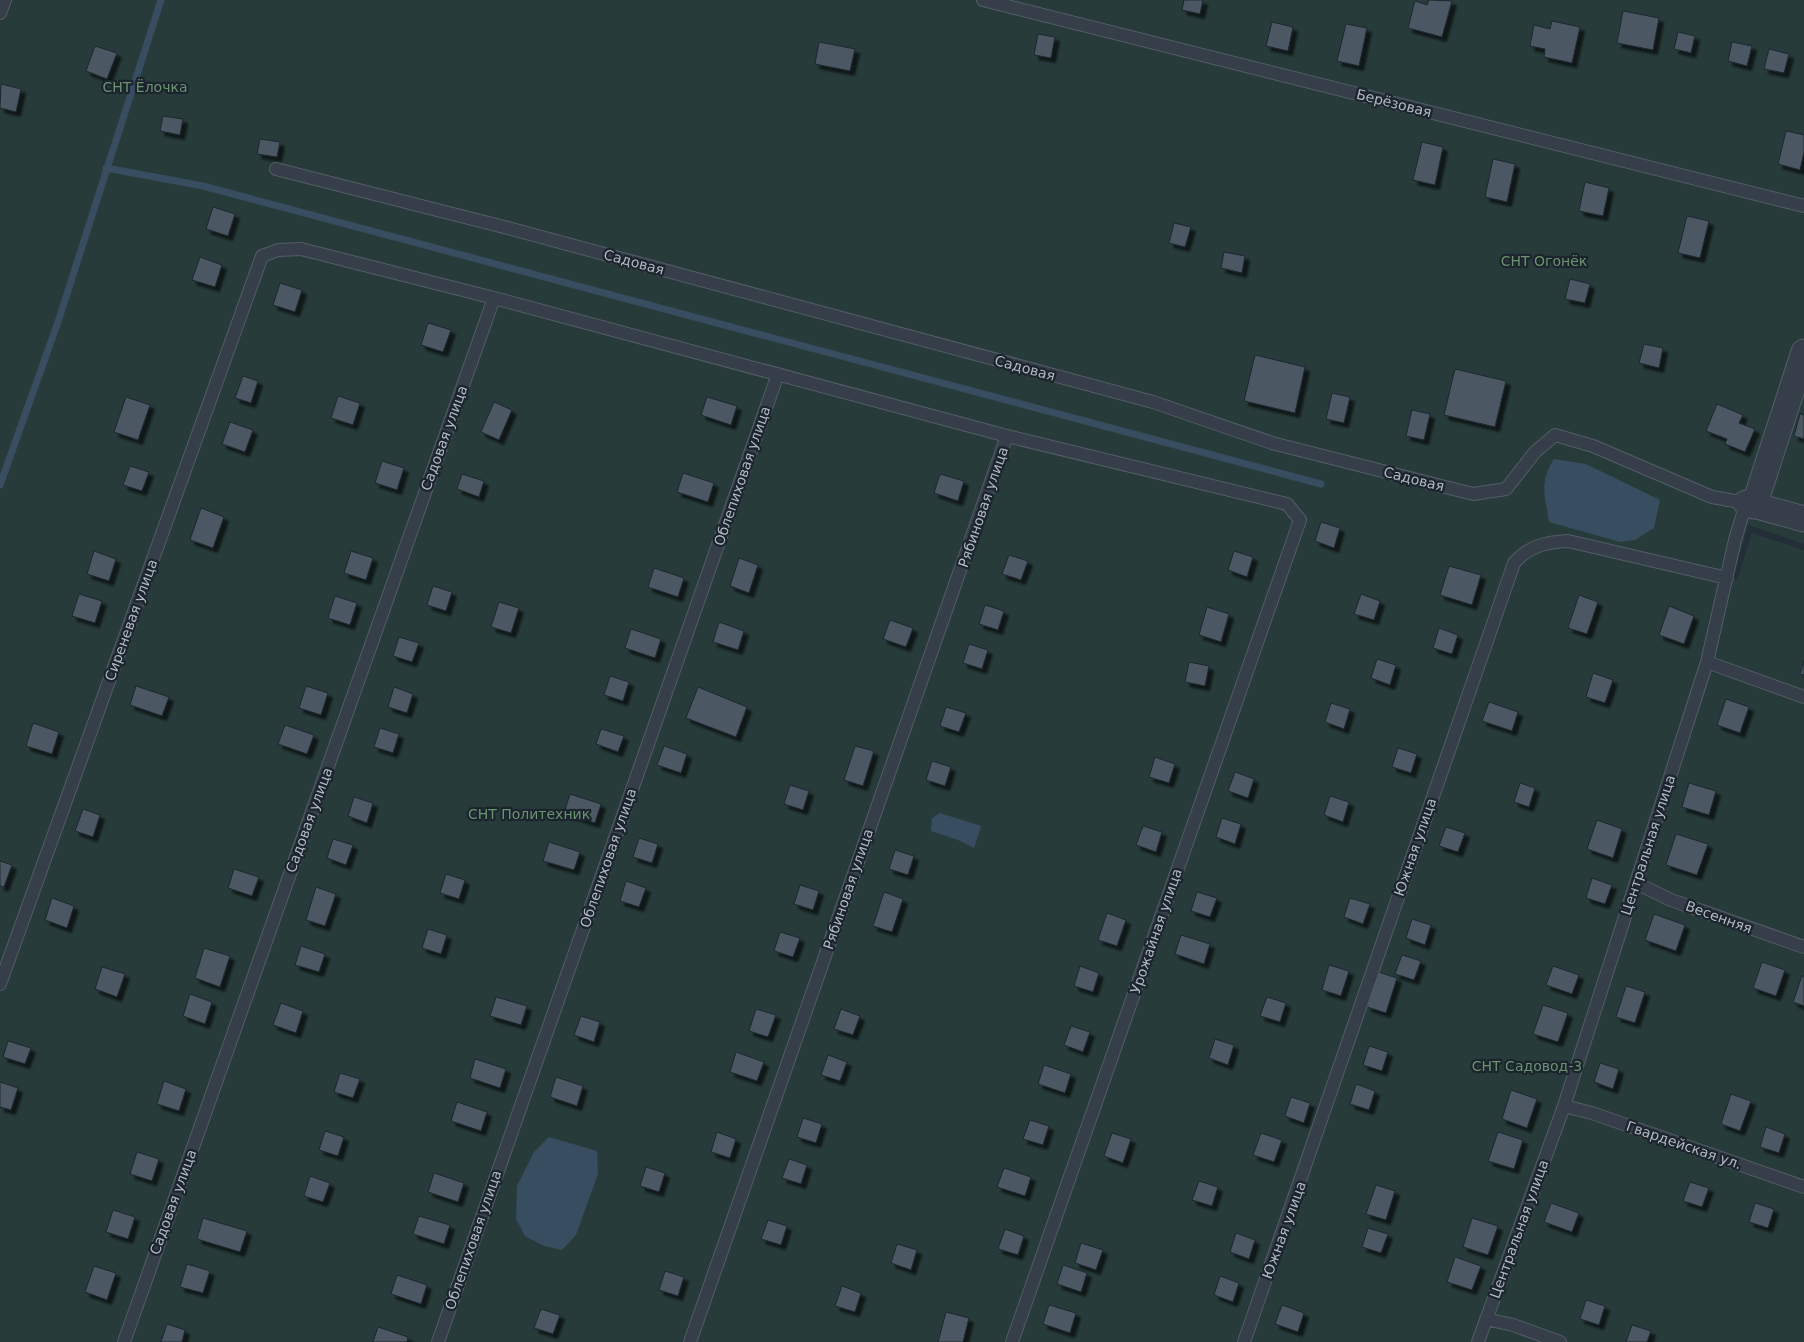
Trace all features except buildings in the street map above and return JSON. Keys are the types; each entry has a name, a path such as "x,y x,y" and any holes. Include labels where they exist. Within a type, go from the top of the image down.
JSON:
{"street":[{"name":"Центральная улица","path":"1750,504 1804,352"},
{"path":"1750,504 1804,520"}],"lane":[{"path":"0,13 5,0"},
{"name":"Берёзовая","path":"983,0 1804,206"},
{"name":"Садовая","path":"276,169 504,226 1153,402 1272,443 1472,494 1506,489 1535,452 1555,435 1593,446 1712,497 1750,504"},
{"name":"Сиреневая улица","path":"0,984 262,256 278,250 300,248 494,298"},
{"path":"494,298 1007,436"},
{"name":"Садовая улица","path":"124,1342 494,298"},
{"name":"Облепиховая улица","path":"438,1342 778,374"},
{"name":"Урожайная улица","path":"1007,436 1287,504 1300,520 1012,1342"},
{"name":"Рябиновая улица","path":"690,1342 1007,436"},
{"name":"Центральная улица","path":"1478,1342 1564,1106 1707,662 1726,578 1750,504"},
{"name":"Южная улица","path":"1244,1342 1514,563 1522,553 1535,546 1550,542 1568,541 1726,578"},
{"path":"1707,662 1804,697"},
{"name":"Весенняя","path":"1636,882 1671,900 1804,947"},
{"name":"Гвардейская ул.","path":"1564,1106 1592,1113 1804,1186"},
{"path":"1486,1318 1513,1324 1560,1342"}],"green space":[{"path":"0,0 1804,0 1804,544 1748,525 1735,573 1557,534 1737,580 1752,533 1804,550 1804,1342 0,1342"}],"water":[{"path":"1554,459 1586,464 1660,500 1654,528 1635,540 1620,542 1549,522 1544,489 1546,475"},
{"path":"940,813 981,826 974,848 958,840 931,831 932,818"},
{"path":"549,1137 597,1151 598,1174 576,1235 562,1250 544,1246 525,1236 516,1219 517,1186 534,1152"}],"waterway":[{"path":"0,485 58,322 161,0"},
{"path":"106,168 203,186 1321,484"}],"park label":[{"name":"СНТ Ёлочка","path":"145,87"},
{"name":"СНТ Огонёк","path":"1544,261"},
{"name":"СНТ Политехник","path":"529,814"},
{"name":"СНТ Садовод-3","path":"1527,1066"}]}
